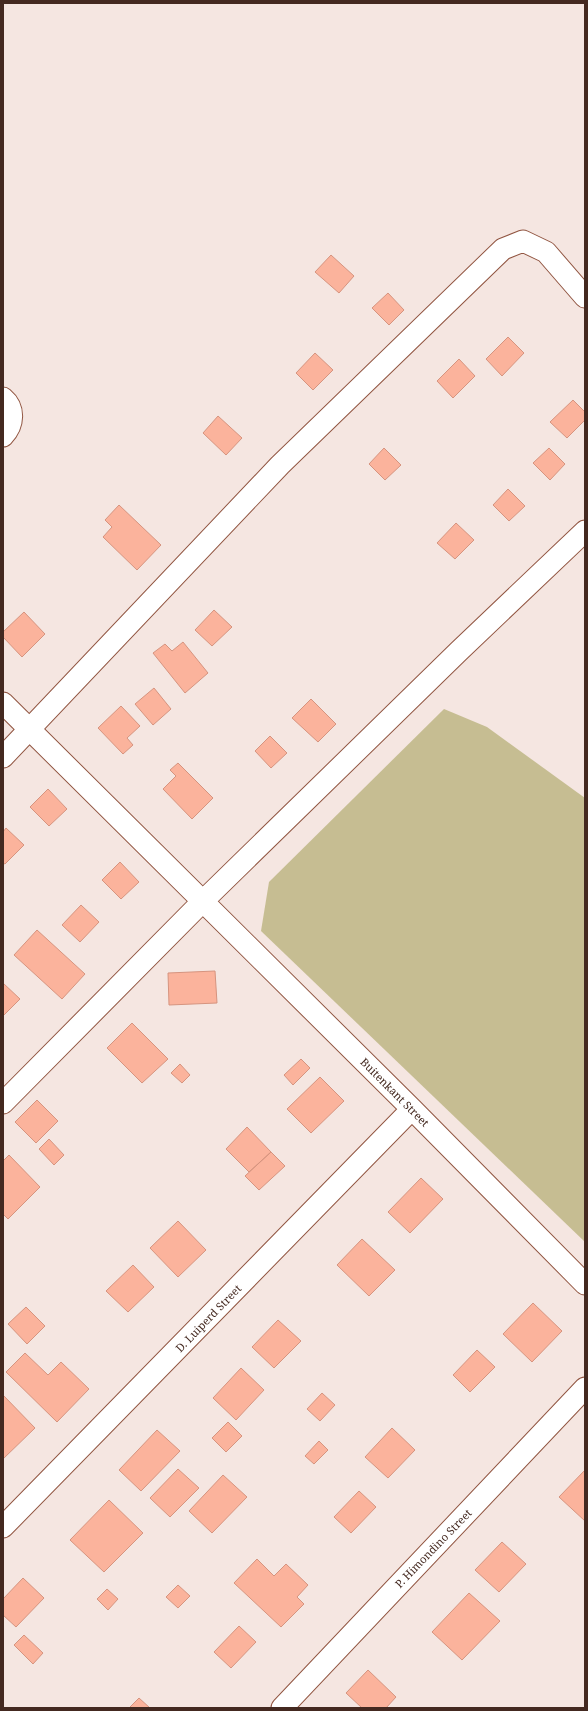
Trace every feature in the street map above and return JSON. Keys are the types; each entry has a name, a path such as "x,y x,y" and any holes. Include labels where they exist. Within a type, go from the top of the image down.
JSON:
{"street":[{"path":"3,757 280,465 503,249 523,241 546,252 585,297"},
{"path":"3,398 7,401 12,415 8,431 3,436"},
{"path":"3,1103 203,902 585,531"},
{"name":"Buitenkant Street","path":"3,703 30,728 412,1109 585,1284"},
{"name":"D. Luiperd Street","path":"3,1527 412,1109"},
{"name":"P. Himondino Street","path":"282,1708 585,1388"}],"shaded area":[{"path":"444,709 487,727 585,798 585,1242 261,931 269,882"}],"building":[{"path":"331,255 354,276 339,293 315,272"},
{"path":"388,293 404,310 389,325 372,308"},
{"path":"508,337 524,353 502,376 486,359"},
{"path":"315,353 333,370 313,390 296,373"},
{"path":"459,359 475,376 453,398 437,381"},
{"path":"573,400 585,412 585,420 567,438 550,422"},
{"path":"218,416 242,438 226,455 203,433"},
{"path":"384,448 401,465 385,480 369,464"},
{"path":"549,448 565,464 550,480 533,463"},
{"path":"508,489 525,506 509,521 493,505"},
{"path":"119,505 161,545 137,570 103,537 112,527 105,520"},
{"path":"456,523 474,540 455,559 437,543"},
{"path":"214,610 232,627 212,646 195,630"},
{"path":"24,612 45,634 22,657 3,637 3,632"},
{"path":"183,642 208,673 185,693 153,653 165,644 172,651"},
{"path":"154,688 171,709 153,725 135,704"},
{"path":"311,699 336,724 318,742 292,718"},
{"path":"121,706 140,726 127,738 133,745 123,754 98,728"},
{"path":"270,736 287,753 271,768 255,751"},
{"path":"178,763 213,798 192,819 163,789 176,776 170,770"},
{"path":"48,789 67,809 49,826 30,807"},
{"path":"6,828 24,845 5,864 3,863 3,832"},
{"path":"120,862 139,882 121,899 102,880"},
{"path":"81,905 99,922 80,942 62,925"},
{"path":"37,930 85,974 62,999 14,955"},
{"path":"215,971 217,1003 169,1005 168,973"},
{"path":"3,983 20,999 3,1016"},
{"path":"132,1023 168,1059 142,1083 107,1048"},
{"path":"301,1059 310,1068 293,1085 284,1075"},
{"path":"180,1064 190,1075 182,1083 171,1073"},
{"path":"320,1077 344,1101 311,1133 287,1109"},
{"path":"37,1100 58,1121 36,1143 15,1122"},
{"path":"247,1127 271,1152 249,1172 226,1149"},
{"path":"49,1139 64,1155 54,1165 39,1149"},
{"path":"271,1152 285,1166 259,1190 245,1176"},
{"path":"9,1155 40,1187 8,1219 3,1214 3,1161"},
{"path":"421,1178 443,1199 410,1233 388,1212"},
{"path":"178,1221 206,1250 178,1277 150,1248"},
{"path":"362,1239 395,1270 369,1296 337,1265"},
{"path":"133,1265 154,1287 128,1312 106,1291"},
{"path":"533,1303 562,1331 532,1362 503,1334"},
{"path":"26,1307 45,1326 27,1344 8,1324"},
{"path":"278,1320 301,1341 274,1368 252,1347"},
{"path":"477,1350 495,1367 470,1392 453,1375"},
{"path":"25,1353 48,1375 61,1362 89,1389 57,1422 6,1372"},
{"path":"241,1368 264,1390 236,1420 213,1398"},
{"path":"322,1393 335,1405 320,1421 307,1409"},
{"path":"3,1395 35,1428 3,1459"},
{"path":"228,1422 242,1436 226,1452 212,1438"},
{"path":"392,1428 415,1450 388,1478 365,1457"},
{"path":"157,1430 180,1451 141,1491 119,1470"},
{"path":"319,1441 328,1450 314,1464 305,1456"},
{"path":"178,1469 199,1488 170,1517 150,1498"},
{"path":"585,1470 585,1521 559,1497"},
{"path":"223,1475 247,1497 212,1533 189,1511"},
{"path":"359,1491 376,1507 351,1533 334,1517"},
{"path":"109,1500 143,1533 104,1572 70,1540"},
{"path":"502,1542 526,1564 499,1592 475,1570"},
{"path":"257,1559 274,1576 286,1564 308,1585 297,1597 304,1604 281,1627 234,1583"},
{"path":"23,1578 44,1598 16,1627 3,1615 3,1599"},
{"path":"178,1585 190,1596 178,1608 166,1597"},
{"path":"107,1589 118,1599 108,1610 97,1599"},
{"path":"469,1593 500,1621 462,1660 432,1632"},
{"path":"239,1626 256,1642 231,1668 214,1652"},
{"path":"24,1635 43,1653 33,1664 14,1645"},
{"path":"368,1670 396,1697 386,1708 362,1708 346,1693"},
{"path":"139,1698 150,1708 129,1708"}]}
